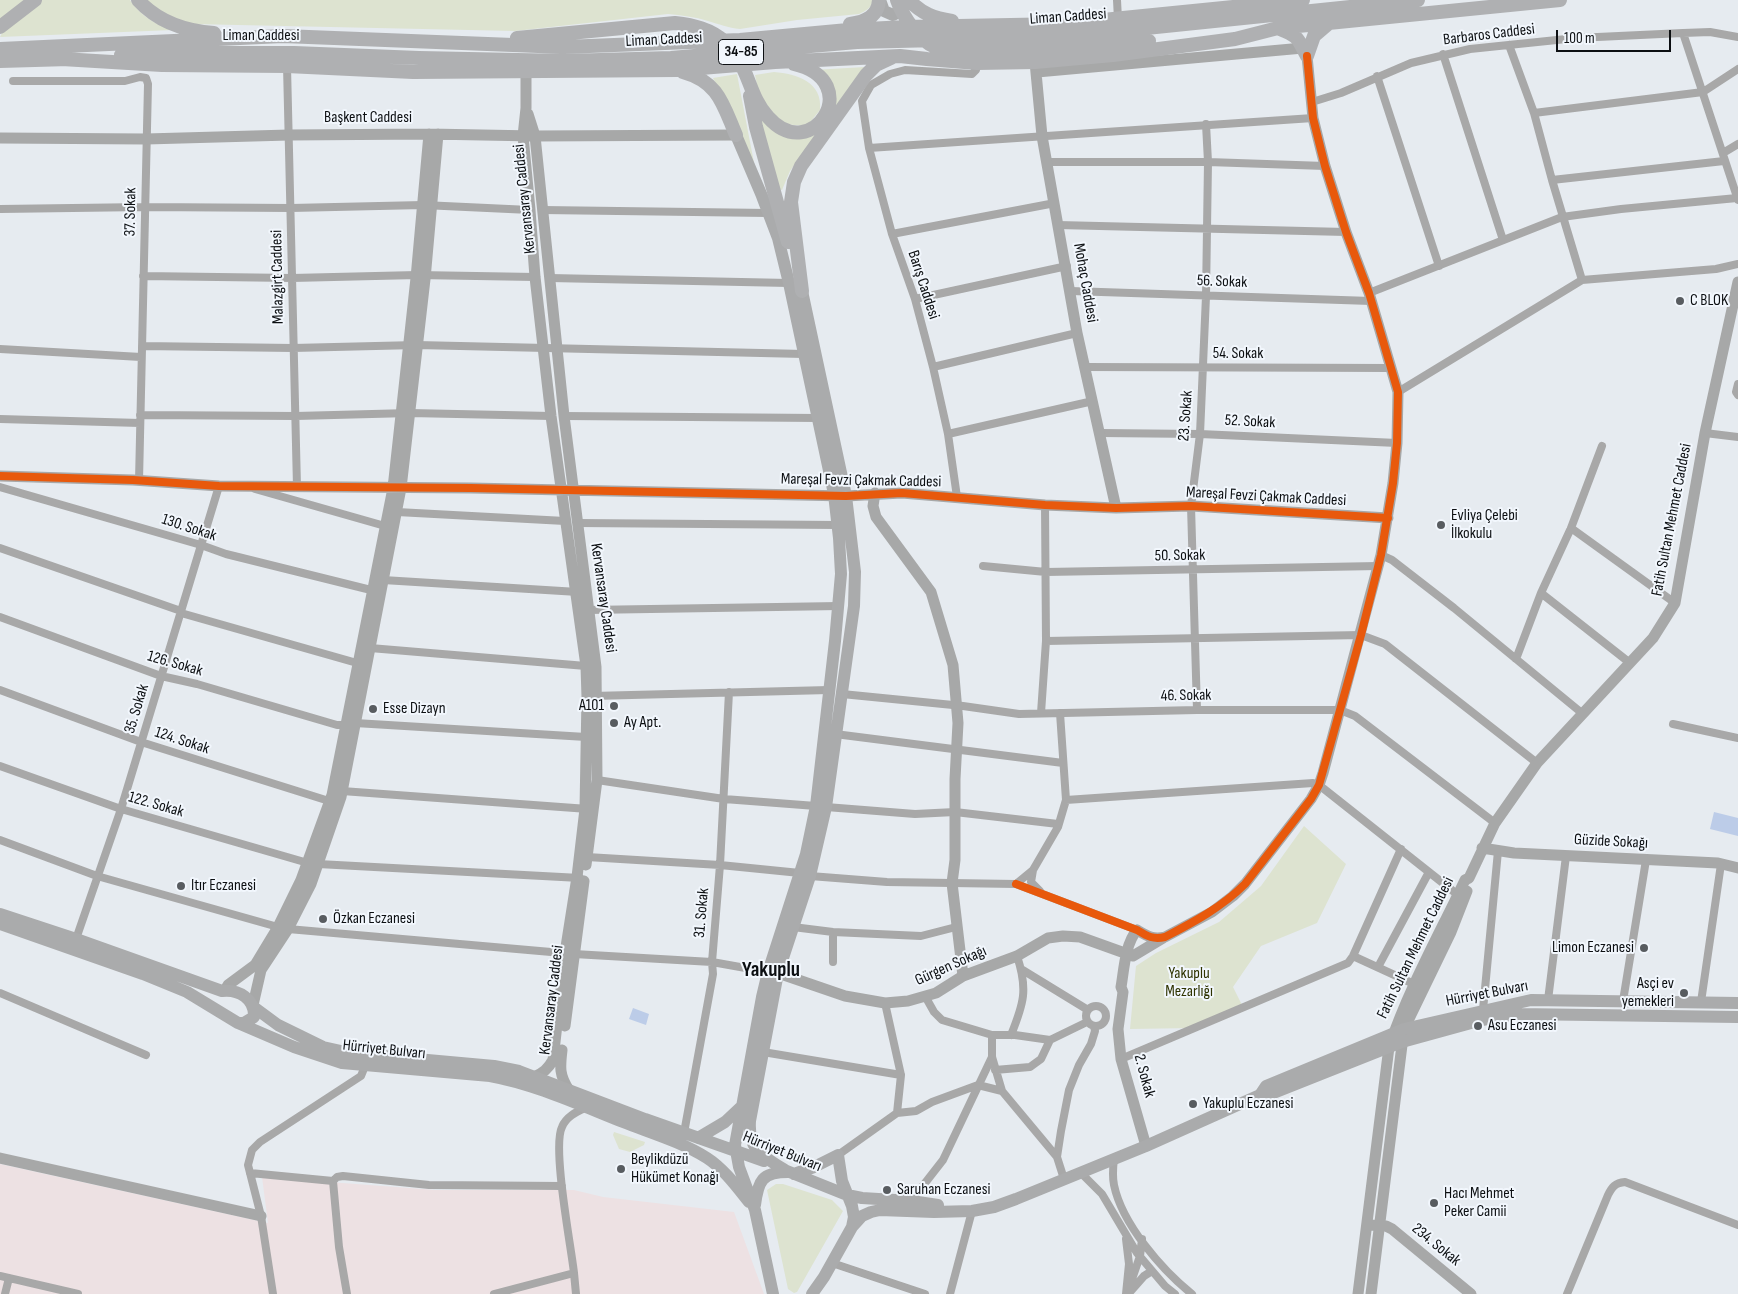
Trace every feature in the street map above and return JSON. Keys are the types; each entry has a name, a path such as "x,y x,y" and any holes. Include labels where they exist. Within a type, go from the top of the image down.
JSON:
{"highway":[{"path":"0,27 35,0"},
{"path":"138,0 146,9 160,19 180,27 205,32 283,36"},
{"path":"765,38 790,30 868,20 875,14 879,0"},
{"path":"897,0 916,32 932,46 950,52 1088,47 1560,0"},
{"path":"909,0 916,8 935,18 988,27"},
{"name":"Liman Caddesi","path":"0,49 283,36 564,46 740,40 848,30 906,27 988,27 1063,24 1303,0"},
{"name":"Liman Caddesi","path":"0,61 148,53 294,53 566,61 671,58 857,42 1059,37 1418,0"},
{"path":"424,42 500,39 658,24 692,25 718,36 730,47 741,64 748,83 768,118 788,130 798,132 810,130 822,121 828,111 828,90 822,79 810,70 796,64 774,62"},
{"path":"1305,52 1314,36 1328,24"},
{"path":"62,59 162,65 288,66 413,72 676,70 774,62 900,56 927,60 1036,67 1235,39 1278,28 1296,36 1305,52"},
{"path":"802,291 791,202 794,182 801,166 866,75 876,65 900,56"},
{"path":"676,70 698,76 708,83 720,98 736,135"},
{"path":"748,83 756,127 802,291"}],"main road":[{"path":"879,0 884,11 893,15 902,10 903,0"},
{"path":"736,135 778,238 818,418 840,495 838,525 841,574 829,690 821,807"},
{"path":"791,1173 756,1150 749,1134 750,1121 763,1052 773,972 793,928 821,807 835,734 854,606 855,572 802,291"},
{"path":"829,690 842,694"},
{"path":"774,1292 755,1210 736,1151 736,1134 773,972 805,875"},
{"path":"0,914 224,991 239,993 254,1006 254,1017 244,1023 238,1023"},
{"name":"Hürriyet Bulvarı","path":"0,924 143,974 187,992 238,1023 313,1054 342,1063 365,1066 490,1076 506,1079 585,1108 676,1143 708,1159 730,1179 755,1210"},
{"path":"0,934 19,930"},
{"path":"224,991 219,1004 224,1015"},
{"name":"Hürriyet Bulvarı","path":"1260,1096 1266,1086 1400,1034 1483,1010 1531,1000 1738,1003"},
{"name":"Hürriyet Bulvarı","path":"254,1006 278,1025 323,1047 350,1053 494,1066 519,1071 760,1160 847,1195 873,1200 911,1201 967,1211"},
{"name":"Hürriyet Bulvarı","path":"852,1227 862,1216 871,1212 967,1211 994,1207 1146,1146 1260,1096 1271,1094 1389,1046 1400,1034 1517,1014 1738,1017"},
{"path":"698,1138 725,1122 742,1106"},
{"path":"755,1210 757,1189 760,1182 766,1176 775,1172 791,1173 814,1167 838,1155 842,1181 854,1210 852,1227 824,1277 812,1294"},
{"path":"894,1211 900,1210 911,1201"}],"street":[{"path":"1117,0 1118,19"},
{"name":"Barbaros Caddesi","path":"1312,102 1341,93 1411,63 1442,54 1470,49 1576,38 1683,33 1710,32 1738,38"},
{"path":"1370,297 1438,266 1562,217 1621,209 1738,199 1683,33"},
{"path":"1509,45 1534,113 1562,217 1582,280"},
{"path":"1036,67 1305,52 1313,118 1325,166 1346,232 1370,297 1398,392 1397,443 1388,518 1380,560 1320,785 1311,800 1239,890 1212,912 1130,955"},
{"path":"1442,54 1503,240"},
{"name":"Barış Caddesi","path":"958,497 948,434 934,367 915,299 892,234 869,148 862,101 870,85 890,74 905,70 972,74 976,70 977,63"},
{"name":"Malazgirt Caddesi","path":"288,66 297,487"},
{"name":"Mohaç Caddesi","path":"1036,67 1042,136 1067,266 1077,333 1101,433 1116,508"},
{"path":"1534,113 1703,92 1738,69"},
{"name":"Kervansaray Caddesi","path":"526,71 526,108 523,136 535,277 551,416 565,521 580,592 588,610 596,667 586,737 590,809 587,857 581,878"},
{"path":"1377,76 1438,266"},
{"name":"37. Sokak","path":"13,81 125,81 140,77 146,78 148,84 139,481"},
{"name":"Kervansaray Caddesi","path":"526,108 535,136 577,523 580,592 586,666 592,696 597,780 590,809 553,1060 542,1074 534,1077"},
{"path":"869,148 1313,118"},
{"name":"23. Sokak","path":"1197,710 1191,506 1200,434 1206,296 1208,162 1206,124"},
{"path":"254,1006 261,970 313,863 336,796 378,585 397,512 397,488 421,275 433,134"},
{"name":"Başkent Caddesi","path":"0,138 146,139 289,135 433,134 523,136 736,135"},
{"path":"1552,180 1724,157 1738,144"},
{"path":"1048,162 1208,162 1325,166"},
{"path":"892,234 1055,203"},
{"path":"0,209 145,207 291,208 428,205 530,210"},
{"path":"543,210 768,213"},
{"path":"1058,225 1206,227 1346,232"},
{"path":"1398,392 1582,280 1716,269 1738,264"},
{"path":"915,299 1067,266"},
{"path":"143,276 292,278 421,275 535,277"},
{"path":"550,278 789,284"},
{"name":"Fatih Sultan Mehmet Caddesi","path":"1400,1034 1414,984 1495,823 1537,763 1654,638 1675,603 1705,433 1738,282"},
{"name":"56. Sokak","path":"1071,291 1206,296 1370,297"},
{"path":"934,367 1077,333"},
{"path":"142,346 293,348 413,345 804,354"},
{"path":"0,349 141,357"},
{"name":"54. Sokak","path":"1084,367 1391,368"},
{"path":"1738,384 1736,392 1738,395"},
{"path":"948,434 1093,401"},
{"path":"0,419 140,419 405,413 551,416"},
{"path":"564,416 818,418"},
{"name":"52. Sokak","path":"1101,433 1200,434 1397,443"},
{"path":"1705,433 1738,437"},
{"path":"1516,659 1541,593 1571,528 1602,446"},
{"name":"Mareşal Fevzi Çakmak Caddesi","path":"0,476 219,486 840,495 875,493 958,497 1045,505 1116,508 1191,506 1388,518"},
{"name":"35. Sokak","path":"76,939 121,809 219,486"},
{"path":"244,486 385,526"},
{"name":"130. Sokak","path":"0,488 202,545 226,554 378,585 580,592"},
{"path":"378,585 385,526 397,488"},
{"path":"875,493 873,506 876,517 931,592 953,665 957,706 955,860 952,883 963,976"},
{"path":"1041,713 1046,641 1045,505"},
{"path":"397,512 565,521"},
{"path":"577,523 838,525"},
{"path":"1571,528 1675,603"},
{"path":"0,548 181,612 362,663"},
{"path":"1380,560 1392,560 1583,714"},
{"name":"50. Sokak","path":"983,566 1046,572 1193,570 1380,560"},
{"path":"1541,593 1630,663"},
{"path":"588,610 839,606"},
{"name":"126. Sokak","path":"0,617 161,676 197,684 337,725 351,724 586,737"},
{"path":"1046,641 1361,635 1385,644 1537,763"},
{"path":"366,648 586,666"},
{"name":"124. Sokak","path":"0,690 141,742 336,796 590,809"},
{"path":"592,696 829,690"},
{"name":"31. Sokak","path":"684,1133 713,974 712,962 730,692"},
{"name":"46. Sokak","path":"842,694 1019,714 1197,710 1340,710 1355,716 1495,823"},
{"path":"1016,884 1033,870 1058,827 1066,800 1060,713"},
{"path":"1673,724 1738,738"},
{"path":"835,734 1062,763"},
{"name":"122. Sokak","path":"0,766 121,809 313,863 581,878"},
{"path":"597,780 724,799 916,814 955,812 1058,824"},
{"path":"1066,800 1313,783 1320,785 1458,895"},
{"path":"1137,930 1161,930 1180,923 1223,898 1244,877 1298,807 1320,785"},
{"path":"0,840 97,876 283,928 570,953 712,962 773,972"},
{"name":"Güzide Sokağı","path":"1482,848 1514,853 1721,864 1738,868"},
{"path":"1121,1059 1348,963 1353,956 1401,849"},
{"path":"1483,1010 1498,851"},
{"path":"1548,1000 1566,856"},
{"path":"587,857 720,864 805,875 887,882 1016,884 1137,930 1151,938 1165,937"},
{"path":"1623,1001 1646,860"},
{"path":"1701,1002 1721,864"},
{"path":"1033,870 1031,882 1041,893"},
{"path":"1378,967 1429,872"},
{"name":"Fatih Sultan Mehmet Caddesi","path":"1400,1034 1451,932 1471,883 1469,878"},
{"path":"793,928 921,936 956,927"},
{"path":"224,991 255,965 283,928"},
{"name":"2. Sokak","path":"1137,930 1140,934 1140,939 1130,955 1121,987 1123,992 1118,1029 1121,1059 1146,1146"},
{"path":"833,932 833,962"},
{"name":"Gürgen Sokağı","path":"773,972 845,996 885,1003 908,1001 936,993 963,976 1017,956 1048,938 1063,936 1080,937 1130,955"},
{"name":"Kervansaray Caddesi","path":"569,1090 563,1080 560,1062 570,953"},
{"path":"1011,1035 1022,1001 1024,978 1017,956"},
{"path":"1353,956 1414,984"},
{"path":"1021,969 1088,1010"},
{"path":"0,993 146,1055"},
{"path":"925,996 934,1012 942,1020 992,1034 1050,1040 1091,1024 1099,1026 1104,1023 1106,1017 1103,1008 1094,1006 1088,1010 1086,1016 1091,1024 1095,1031 1091,1044 1079,1064 1069,1090 1057,1157"},
{"path":"885,1003 902,1075 897,1113"},
{"path":"1104,1023 1118,1029"},
{"path":"992,1034 992,1057 1002,1091 1057,1157 1064,1179"},
{"path":"1371,1294 1400,1034"},
{"path":"995,1070 1030,1067 1041,1059 1050,1040"},
{"path":"1358,1294 1389,1046"},
{"path":"763,1052 902,1075"},
{"path":"911,1201 942,1160 992,1057"},
{"path":"273,1294 261,1216 248,1165 250,1156 260,1142 361,1076 365,1066"},
{"path":"838,1155 897,1113 916,1111 932,1102 978,1085 1002,1091"},
{"path":"576,1294 562,1186 559,1136 562,1125 571,1115 585,1108"},
{"path":"0,1158 261,1216"},
{"path":"1114,1158 1114,1185 1132,1226 1165,1268 1192,1294"},
{"path":"250,1173 333,1181 337,1177 343,1176 429,1185 562,1186"},
{"path":"1081,1173 1102,1194 1140,1256 1175,1294"},
{"path":"333,1181 339,1247 347,1294"},
{"path":"1568,1294 1611,1188 1617,1183 1625,1182 1738,1225"},
{"path":"950,1294 967,1211"},
{"path":"1367,1224 1379,1225"},
{"name":"234. Sokak","path":"1379,1225 1392,1229 1471,1294"},
{"path":"1124,1232 1129,1264 1127,1294"},
{"path":"1127,1294 1140,1256 1142,1239"},
{"path":"832,1263 925,1294"},
{"path":"1127,1294 1144,1276 1152,1271"},
{"path":"494,1294 574,1273"},
{"path":"0,1276 78,1294"},
{"path":"6,1294 9,1278"}],"shaded area":[{"path":"0,1164 268,1223 262,1177 436,1190 574,1190 603,1197 734,1212 764,1294 0,1294"}],"green space":[{"path":"0,0 25,0 0,19"},
{"path":"42,0 130,0 149,19 173,30 0,37 2,33"},
{"path":"142,0 873,0 868,9 859,14 797,20 740,29 693,17 668,14 515,31 192,24 172,20"},
{"path":"865,67 831,116 813,70"},
{"path":"774,72 791,75 807,81 813,86 820,100 820,110 807,126 782,124 759,95 755,75"},
{"path":"737,74 755,168 713,78"},
{"path":"756,111 768,126 782,135 797,138 816,134 790,171 782,190 778,189"},
{"name":"Yakuplu Mezarlığı","path":"1304,826 1346,864 1317,923 1261,946 1233,987 1242,1005 1194,1028 1130,1029 1136,966 1156,953 1219,922 1261,886"},
{"path":"614,1132 645,1142 644,1145 630,1152 619,1149 613,1135"},
{"path":"776,1184 783,1184 832,1200 843,1211 797,1292 794,1293 788,1289 767,1190"}],"water":[{"path":"1714,812 1738,818 1738,836 1710,829"},
{"path":"633,1008 649,1014 646,1025 629,1019"}],"cycle path":[{"path":"1016,884 1137,930 1150,937 1165,937 1217,907 1245,884 1311,799 1319,785 1361,635 1381,555 1393,483 1397,443 1398,392 1369,293 1346,232 1325,166 1313,118 1307,56"},
{"path":"0,476 133,480 219,486 471,488 846,496 902,493 1045,505 1116,508 1191,506 1388,518"}],"place":[{"name":"C BLOK","path":"1680,301"},
{"name":"Evliya Çelebi İlkokulu","path":"1441,525"},
{"name":"A101","path":"614,706"},
{"name":"Esse Dizayn","path":"373,709"},
{"name":"Ay Apt.","path":"614,723"},
{"name":"Itır Eczanesi","path":"181,886"},
{"name":"Özkan Eczanesi","path":"323,919"},
{"name":"Limon Eczanesi","path":"1644,948"},
{"name":"Asçi ev yemekleri","path":"1684,993"},
{"name":"Asu Eczanesi","path":"1478,1026"},
{"name":"Yakuplu Eczanesi","path":"1193,1104"},
{"name":"Beylikdüzü Hükümet Konağı","path":"621,1169"},
{"name":"Saruhan Eczanesi","path":"887,1190"},
{"name":"Hacı Mehmet Peker Camii","path":"1434,1203"}],"district":[{"name":"Yakuplu","path":"771,971"}]}
